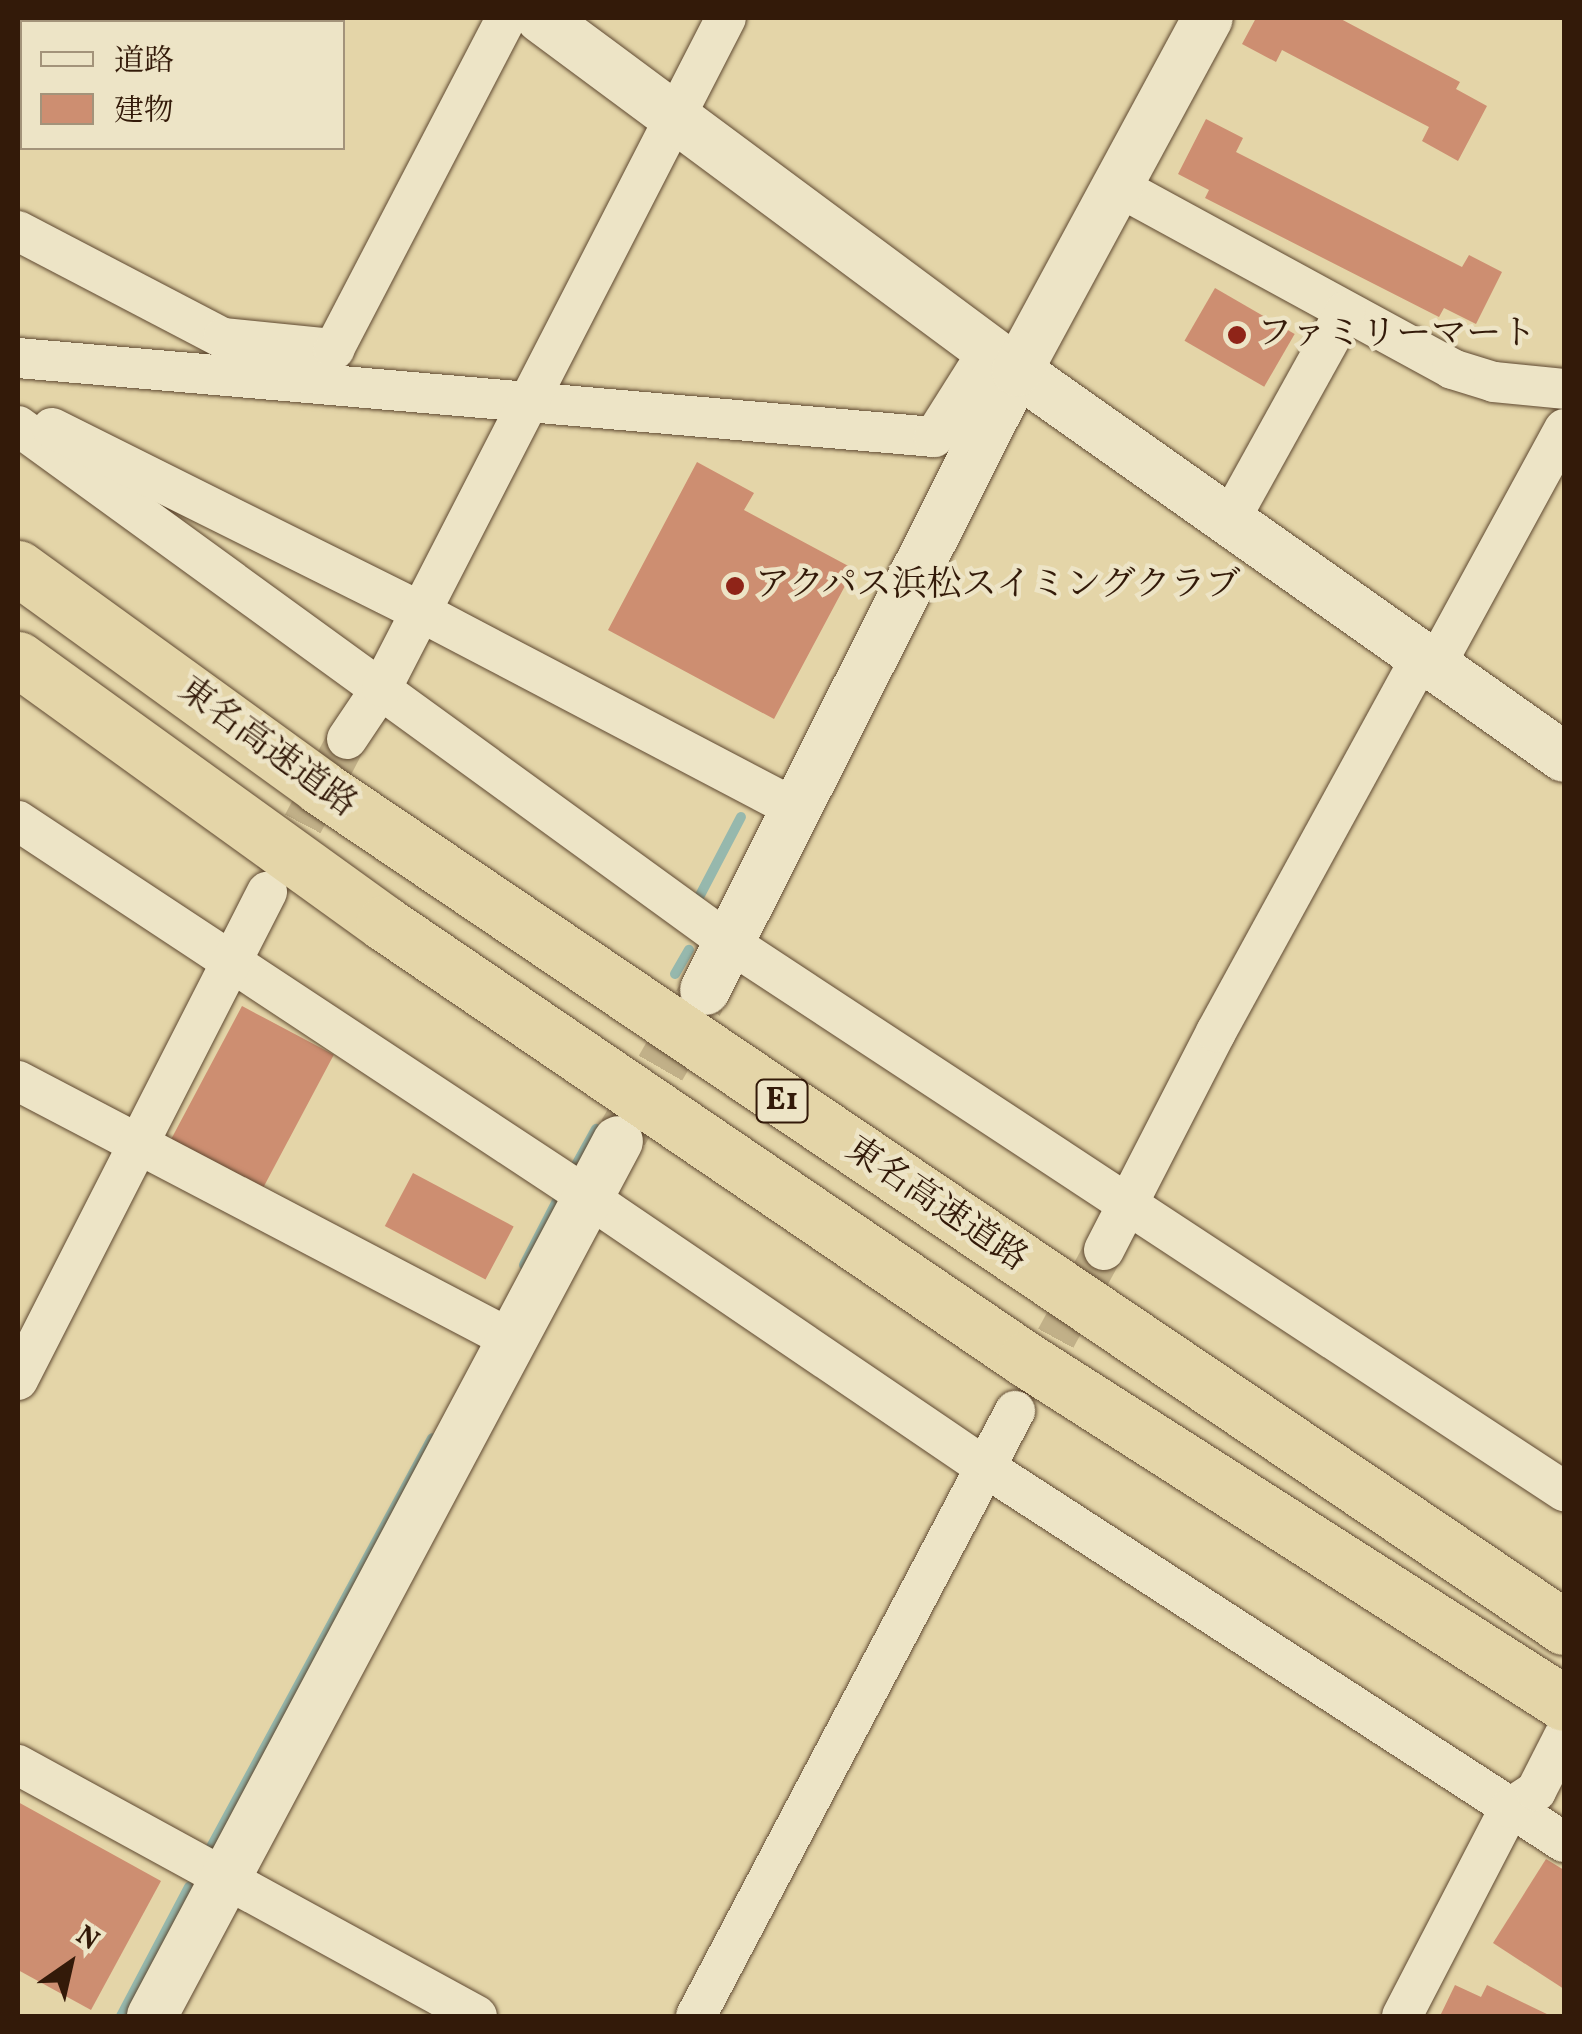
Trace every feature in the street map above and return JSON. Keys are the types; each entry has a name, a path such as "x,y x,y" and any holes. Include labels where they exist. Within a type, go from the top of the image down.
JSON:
{"highway":[{"name":"東名高速道路","path":"18,568 320,787 1560,1624"},
{"name":"東名高速道路","path":"18,659 384,923 1025,1359 1548,1692"}],"street":[{"path":"18,230 224,338 334,349 506,18"},
{"path":"541,18 1003,361 1564,757"},
{"path":"348,739 382,687 672,116 726,18"},
{"path":"706,990 796,808 1003,361 1117,186 1208,18"},
{"path":"1117,186 1452,369 1494,382 1564,389"},
{"path":"1229,522 1345,312"},
{"path":"18,358 934,438 1003,361"},
{"path":"18,410 419,611 796,808"},
{"path":"18,426 727,941 1564,1491"},
{"path":"1104,1250 1125,1204 1429,661 1564,429"},
{"path":"18,821 590,1198 988,1469 1564,1842"},
{"path":"18,1380 268,892"},
{"path":"18,1081 514,1341"},
{"path":"152,2016 618,1142"},
{"path":"696,2016 988,1469 1015,1411"},
{"path":"1402,2016 1510,1808 1536,1791 1564,1736"},
{"path":"18,1765 477,2016"}],"building":[{"path":"1256,18 1339,18 1460,82 1456,89 1487,106 1458,161 1422,141 1429,127 1282,50 1276,62 1242,44"},
{"path":"1206,119 1243,138 1236,152 1462,267 1469,255 1502,272 1476,324 1444,308 1439,317 1205,198 1209,190 1178,174"},
{"path":"1215,288 1295,334 1264,387 1184,341"},
{"path":"697,462 754,493 744,510 854,569 774,719 608,630"},
{"path":"242,1006 334,1055 260,1193 168,1145"},
{"path":"413,1173 514,1227 485,1279 385,1226"},
{"path":"18,1802 161,1881 91,2010 18,1970"},
{"path":"1546,1859 1564,1870 1564,1989 1493,1943"},
{"path":"1455,1985 1481,1997 1487,1985 1551,2016 1440,2016"}],"waterway":[{"path":"696,903 741,817"},
{"path":"675,974 689,950"},
{"path":"570,1176 596,1129"},
{"path":"524,1265 562,1191"},
{"path":"210,1849 432,1438"},
{"path":"121,2016 189,1887"}],"tunnel":[{"path":"275,877 347,739"},
{"path":"623,1133 701,998"},
{"path":"1027,1391 1104,1250"}],"place":[{"name":"ファミリーマート","path":"1237,335"},
{"name":"アクパス浜松スイミングクラブ","path":"735,586"}]}
